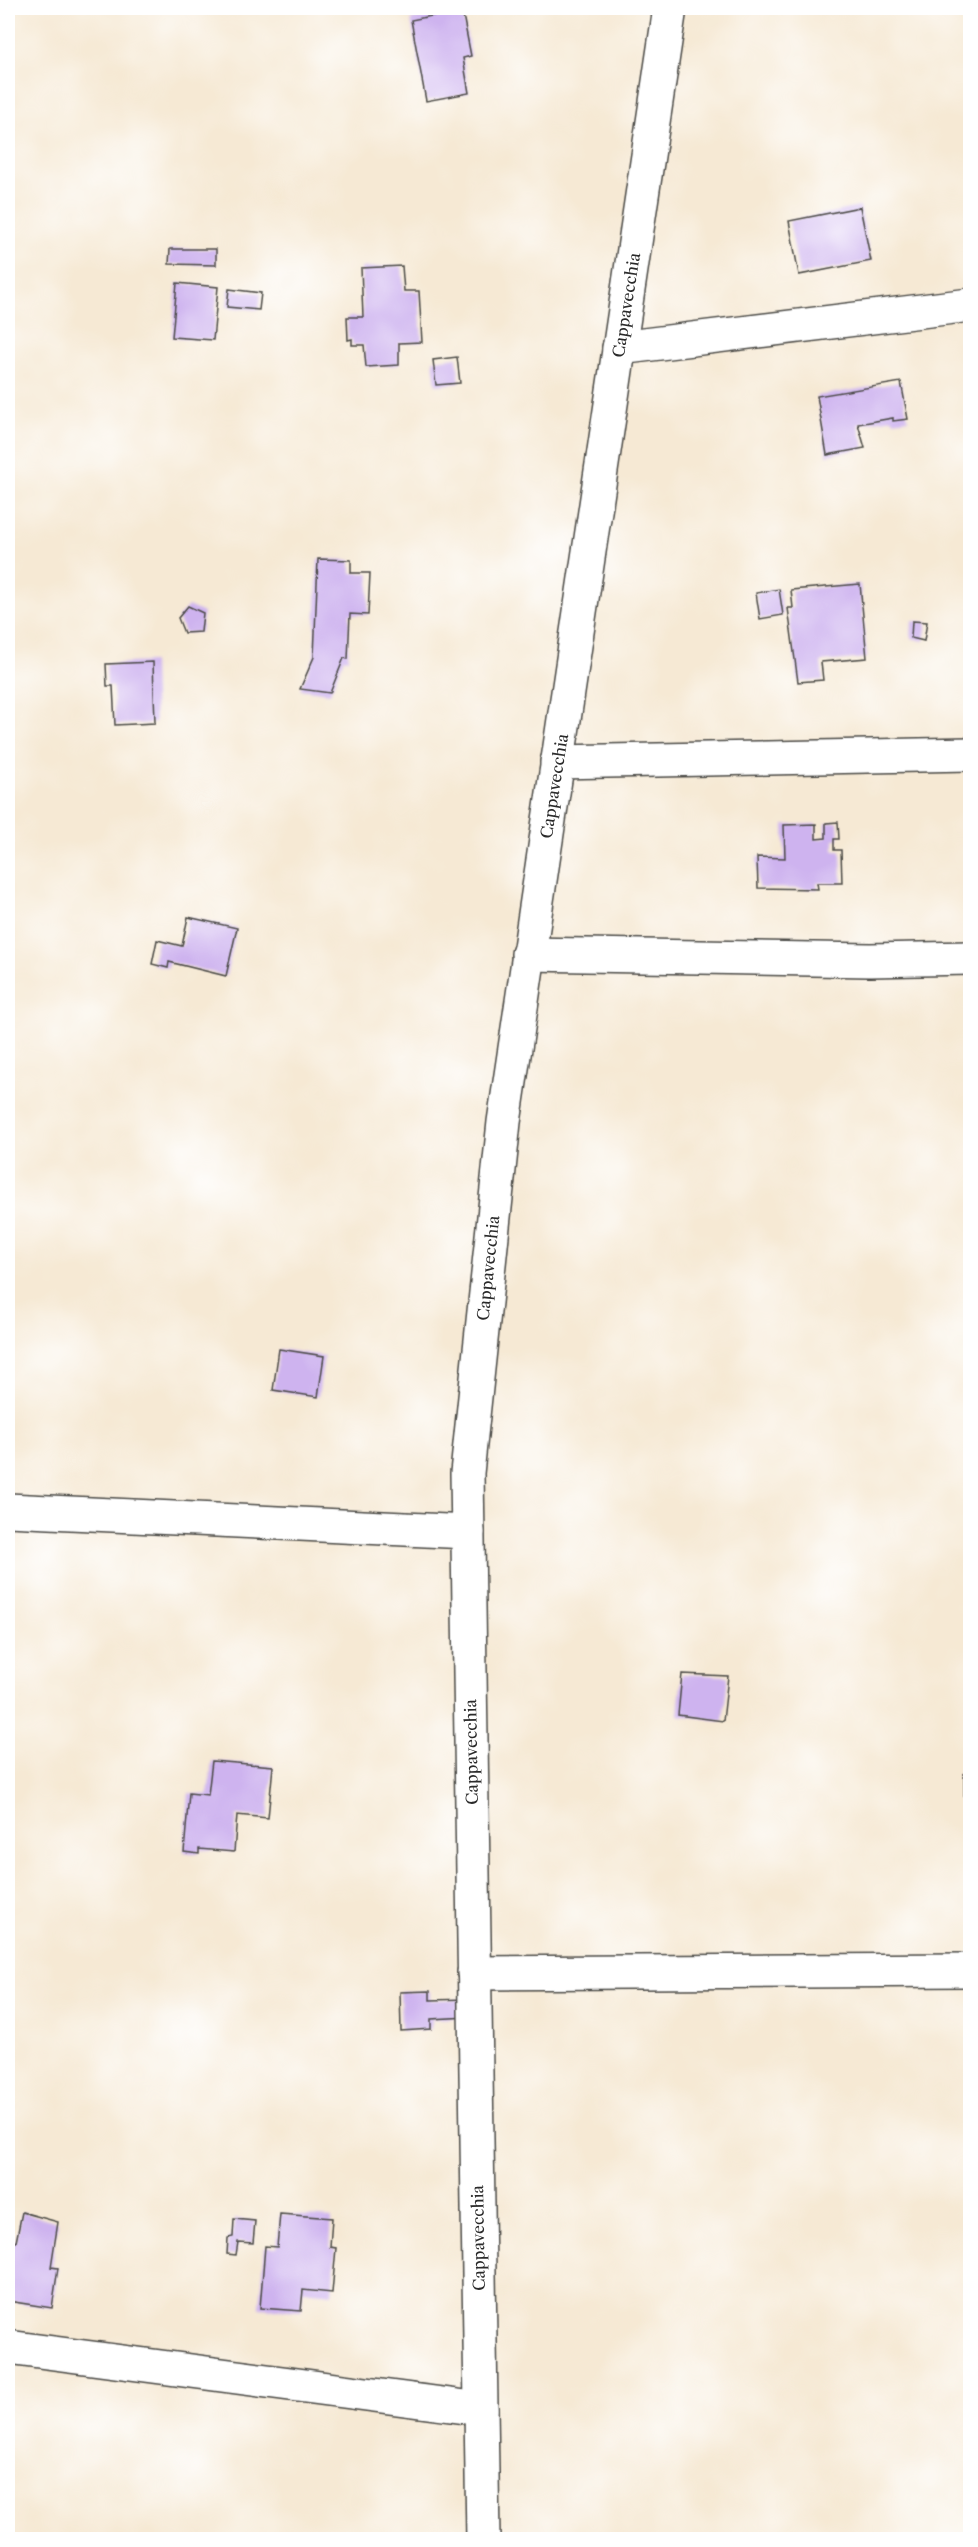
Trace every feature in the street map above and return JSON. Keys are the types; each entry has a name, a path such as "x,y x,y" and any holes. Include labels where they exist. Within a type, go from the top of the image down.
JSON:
{"street":[{"name":"Cappavecchia","path":"483,2540 467,1473 501,1145 670,8"},
{"path":"619,348 970,305"},
{"path":"557,762 970,754"},
{"path":"528,954 870,960 970,958"},
{"path":"8,1510 468,1532"},
{"path":"474,1973 970,1970"},
{"path":"8,2347 481,2409"}],"building":[{"path":"462,10 471,56 463,58 469,93 426,101 411,20"},
{"path":"860,207 871,261 799,275 789,221"},
{"path":"170,249 216,249 216,265 169,264"},
{"path":"402,266 404,291 419,291 422,342 399,343 399,365 366,367 364,345 352,345 352,339 348,340 347,317 363,317 361,268"},
{"path":"177,283 218,287 213,340 172,337"},
{"path":"229,289 261,293 259,310 227,307"},
{"path":"457,357 460,383 436,385 433,360"},
{"path":"901,382 908,419 893,421 893,418 858,424 865,448 827,455 817,396"},
{"path":"318,559 351,560 351,573 370,573 368,615 350,614 348,659 344,658 330,693 300,689 314,657"},
{"path":"860,584 867,658 821,662 823,680 798,682 788,608 793,608 791,590"},
{"path":"779,589 783,615 760,619 756,593"},
{"path":"188,606 203,613 201,632 184,633 178,618"},
{"path":"912,621 927,622 924,641 911,638"},
{"path":"153,662 155,723 115,725 113,686 107,686 106,664"},
{"path":"838,822 839,839 834,839 834,850 841,850 842,883 817,883 818,889 758,888 757,857 785,858 784,825 816,824 816,839 826,838 826,823"},
{"path":"188,917 237,928 226,976 169,962 168,968 152,964 157,940 182,946"},
{"path":"279,1349 324,1356 318,1397 273,1390"},
{"path":"682,1674 728,1676 723,1721 678,1715"},
{"path":"212,1761 273,1766 268,1818 237,1815 234,1852 199,1849 199,1854 184,1852 189,1793 208,1795"},
{"path":"964,1773 970,1773 970,1809 964,1810"},
{"path":"430,1991 430,2000 468,1999 469,2017 431,2019 431,2029 401,2031 400,1992"},
{"path":"22,2212 58,2222 51,2267 58,2268 52,2308 8,2301 8,2240 16,2242"},
{"path":"280,2214 332,2218 330,2247 336,2248 332,2293 303,2290 301,2311 260,2308 265,2246 277,2247"},
{"path":"234,2219 255,2221 253,2243 238,2242 236,2255 227,2254 228,2238 233,2237"}]}
